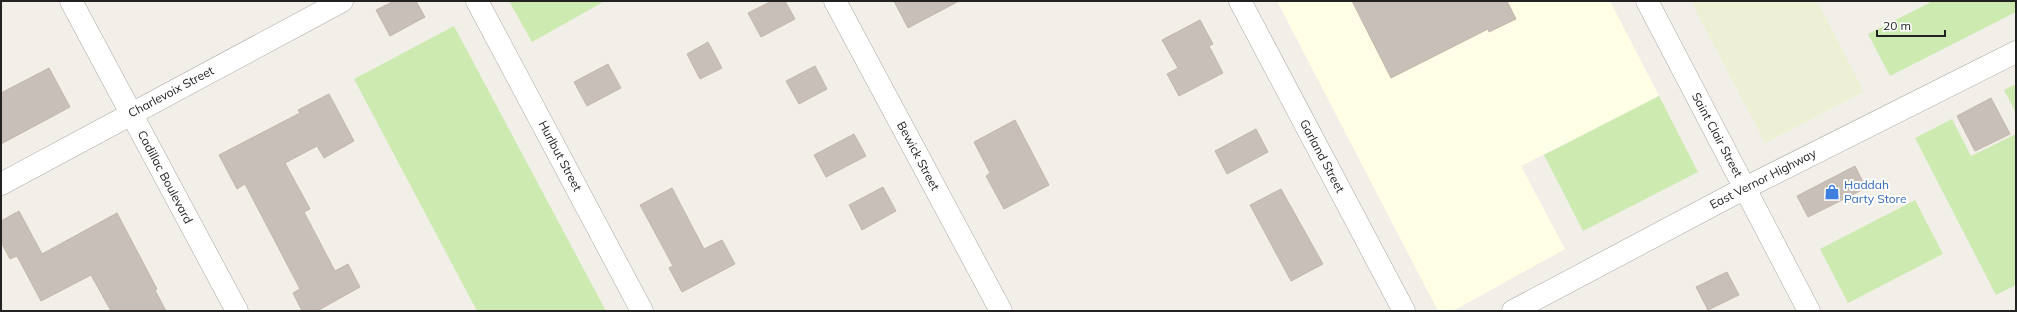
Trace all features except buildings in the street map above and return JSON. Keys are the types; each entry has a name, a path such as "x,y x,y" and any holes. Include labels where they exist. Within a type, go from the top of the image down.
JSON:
{"street":[{"name":"Cadillac Boulevard","path":"71,1 236,311"},
{"name":"Charlevoix Street","path":"1,184 342,1"},
{"name":"Hurlbut Street","path":"477,1 642,311"},
{"name":"Bewick Street","path":"835,1 1001,311"},
{"name":"Garland Street","path":"1240,1 1404,311"},
{"name":"Saint Clair Street","path":"1647,1 1809,311"},
{"name":"East Vernor Highway","path":"1513,311 1745,188 2016,52"}],"shaded area":[{"path":"1277,1 1610,1 1659,96 1521,166 1565,249 1453,311 1438,311"},
{"path":"1691,1 1817,1 1864,92 1765,143"}],"green space":[{"path":"509,1 605,1 532,42"},
{"path":"1933,1 2016,1 2016,12 1890,76 1868,34"},
{"path":"454,26 606,311 477,311 354,79"},
{"path":"2016,84 2016,113 2004,90"},
{"path":"1659,96 1698,172 1583,231 1544,155"},
{"path":"1952,119 1971,156 2016,134 2016,285 1996,295 1915,138"},
{"path":"1915,200 1943,254 1848,303 1820,249"}],"place":[{"name":"Haddah Party Store","path":"1832,192"}]}
